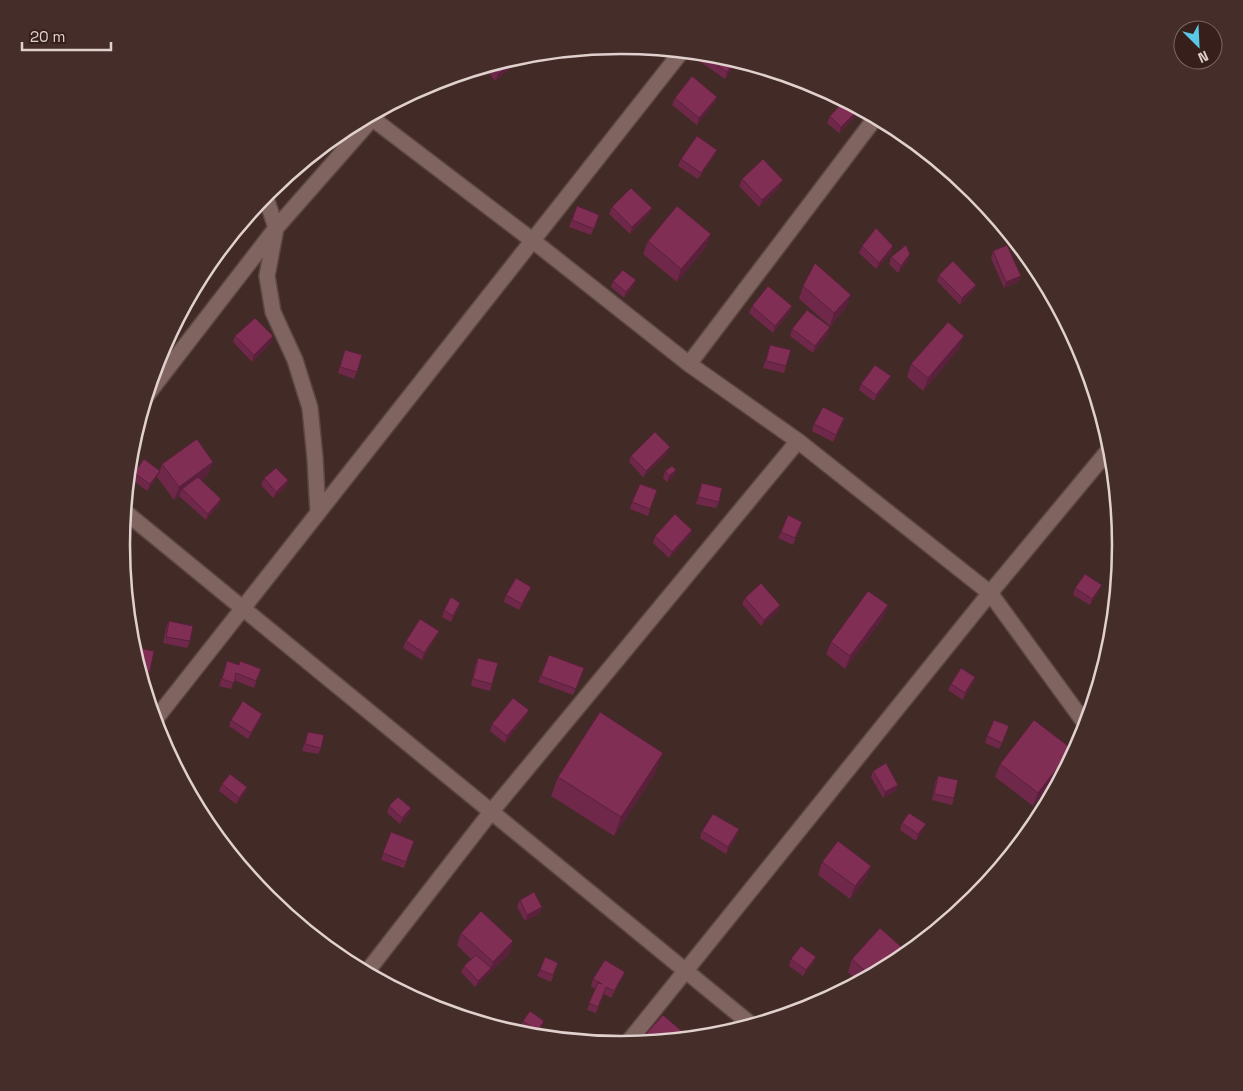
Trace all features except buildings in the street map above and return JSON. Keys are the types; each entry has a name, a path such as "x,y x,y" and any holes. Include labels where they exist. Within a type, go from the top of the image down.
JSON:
{"street":[{"path":"160,714 677,57"},
{"path":"378,119 689,364 798,441 990,593 1082,719"},
{"path":"689,364 872,123"},
{"path":"159,380 276,228 361,129"},
{"path":"268,204 276,228 267,276 273,312 295,360 310,408 318,513"},
{"path":"371,968 491,812 798,441"},
{"path":"632,1037 990,593 1105,455"},
{"path":"131,517 747,1021"}]}
